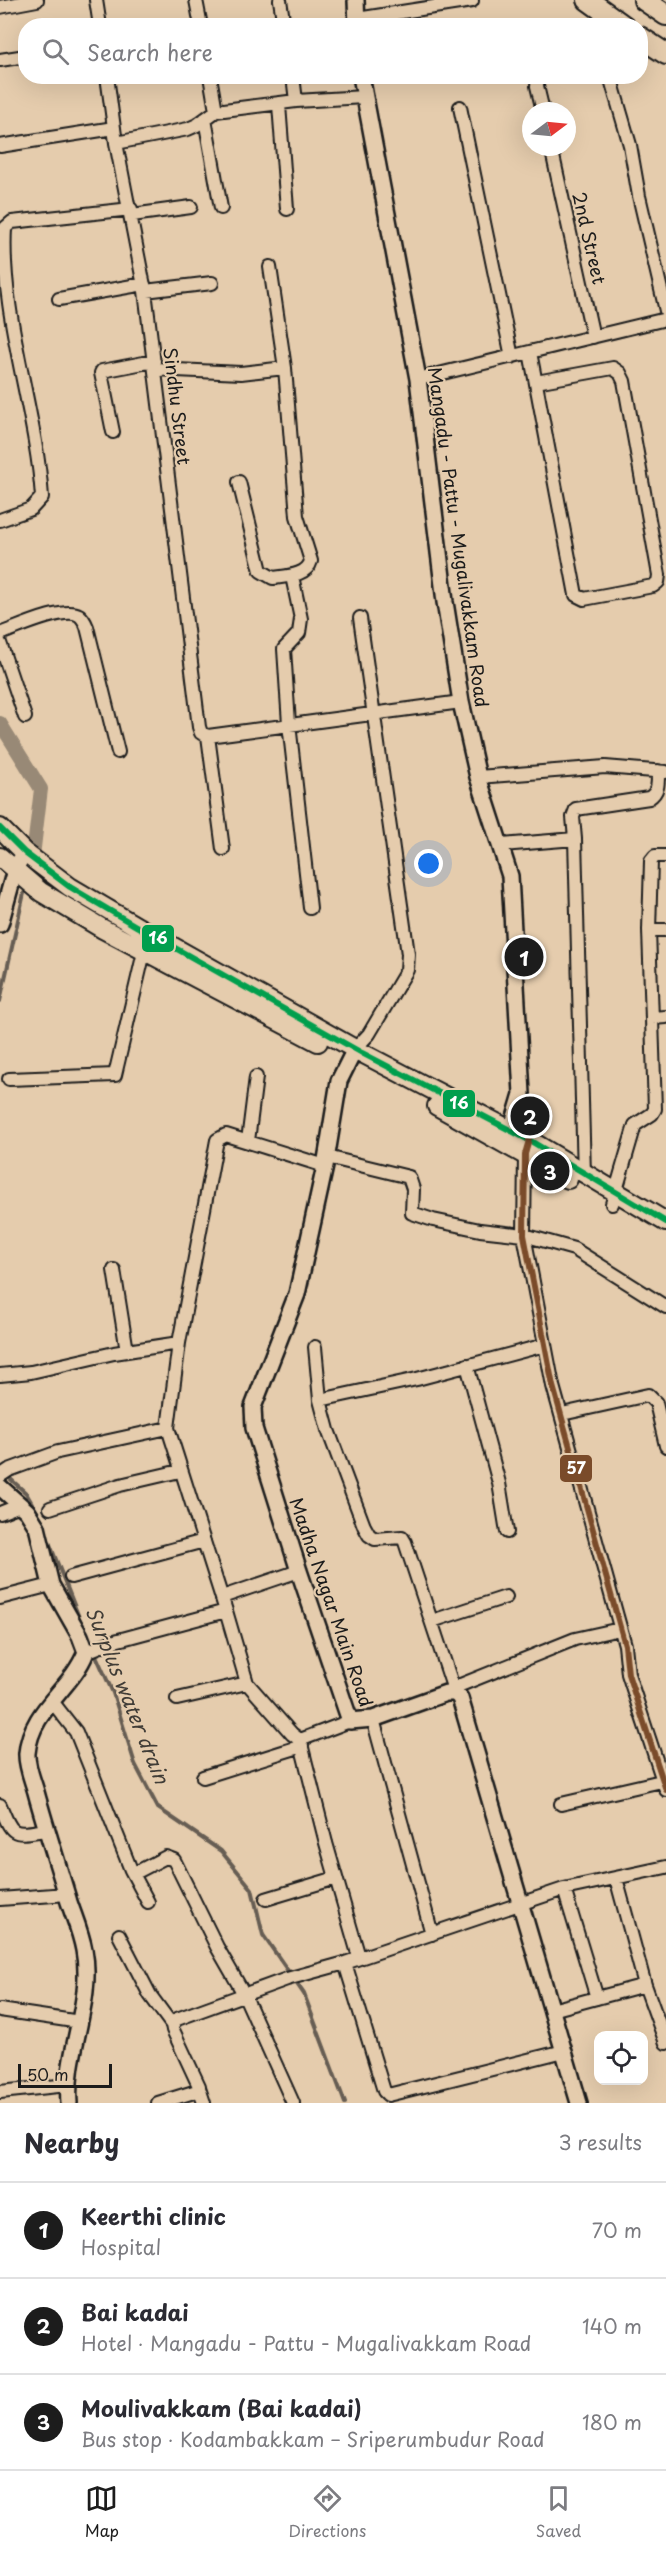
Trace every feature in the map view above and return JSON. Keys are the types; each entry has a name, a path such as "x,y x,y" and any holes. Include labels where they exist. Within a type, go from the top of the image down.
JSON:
{"highway":[{"path":"588,0 613,18"},
{"path":"644,0 666,15"},
{"path":"648,42 666,54"}],"main road":[{"path":"0,828 25,853 70,887 352,1053 584,1175 613,1198 666,1222"},
{"path":"0,857 41,892 144,952 352,1053"},
{"path":"527,1147 613,1198 666,1234"}],"street":[{"path":"0,7 37,0"},
{"path":"96,0 99,18"},
{"path":"196,0 199,18"},
{"path":"280,0 283,18"},
{"path":"356,0 357,18"},
{"path":"379,18 472,1"},
{"path":"0,60 18,57"},
{"name":"Sindhu Street","path":"108,84 116,143 144,287 199,727 201,733 208,736 223,849"},
{"path":"211,84 216,111"},
{"path":"293,84 296,101"},
{"name":"Mangadu - Pattu - Mugalivakkam Road","path":"362,84 418,379 445,602 461,702 478,777 502,845 510,876 522,1094 508,1137"},
{"path":"537,84 541,102"},
{"path":"612,84 630,145 639,196 666,311"},
{"path":"116,143 188,129 216,111 279,105 296,101 364,97"},
{"path":"279,105 287,209"},
{"path":"460,107 512,357"},
{"path":"205,119 221,208"},
{"path":"0,146 114,128"},
{"name":"2nd Street","path":"553,156 593,337"},
{"path":"0,520 30,509 38,504 42,497 37,456 18,370 3,280 5,228 12,222 191,207"},
{"path":"239,482 261,571 273,578 292,576 305,570 311,561 297,516 285,368 270,267"},
{"path":"59,300 144,287 212,283"},
{"path":"418,379 666,319"},
{"path":"530,352 576,595 584,599 653,586 658,582 659,575 621,372 613,368 536,382"},
{"path":"113,432 101,373 107,368 155,365 241,373 285,368"},
{"path":"292,576 301,619 298,633 284,649 289,724 310,908"},
{"path":"0,634 65,612 78,614 87,627 118,752"},
{"path":"352,1053 369,1034 407,970 408,954 360,618"},
{"path":"0,643 25,717"},
{"path":"208,736 461,702"},
{"path":"478,777 605,767 662,772 657,789 649,798 576,809 573,817 577,868 584,1175"},
{"path":"502,845 574,839"},
{"path":"0,924 15,870 25,853"},
{"path":"613,1198 635,1125 652,1114 660,1092 652,1018 649,930 651,861 655,856 666,856"},
{"path":"649,930 666,930"},
{"path":"9,1079 115,1075 144,952"},
{"path":"652,1018 666,1017"},
{"name":"Madha Nagar Main Road","path":"352,1053 339,1080 326,1161 297,1294 253,1407 254,1428 299,1571 350,1720 373,1719 454,1690"},
{"path":"248,1141 256,1077"},
{"path":"359,1957 301,1743 247,1683 168,1428 179,1343 215,1144 221,1136 226,1135 326,1161 409,1177 413,1189 411,1211 416,1214 480,1230 524,1235 582,1253 666,1307"},
{"path":"527,1147 524,1235 553,1386 625,1645 628,1674 646,1733 665,1783 561,1804"},
{"path":"114,1270 127,1351"},
{"path":"1,1375 30,1372 127,1351 179,1343"},
{"path":"320,1400 545,1345"},
{"path":"315,1347 320,1400 328,1430 364,1526 369,1535 375,1539 402,1537 454,1690 463,1707 579,2103"},
{"path":"467,1365 499,1483 507,1532"},
{"path":"562,1414 648,1395 656,1403 666,1446"},
{"path":"5,1473 58,1452 168,1428"},
{"path":"50,1508 120,1485 180,1471"},
{"path":"0,1487 27,1511 37,1527 51,1586 80,1636 91,1650"},
{"path":"0,1513 21,1505"},
{"path":"71,1577 204,1541"},
{"path":"222,1597 299,1571"},
{"path":"0,1598 51,1586"},
{"path":"432,1621 506,1597"},
{"path":"69,2103 68,2085 80,2022 85,1977 84,1950 46,1830 27,1755 33,1727 51,1700 80,1668 91,1650 226,1611"},
{"path":"454,1690 566,1642 620,1629"},
{"path":"177,1699 247,1683"},
{"path":"51,1700 76,1732 131,1870 148,1902"},
{"path":"373,1719 432,1934"},
{"path":"202,1777 301,1743 350,1720"},
{"path":"0,1805 13,1831 23,1833 46,1830"},
{"path":"131,1870 137,1872 166,1857 174,1860 217,1947 244,1994 293,2103"},
{"path":"172,2025 177,2019 287,1979 345,1963 564,1889 666,1867"},
{"path":"266,1899 336,1878"},
{"path":"616,1878 645,1985 663,2024 666,2043"},
{"path":"564,1889 597,1998"},
{"path":"0,1899 67,1893"},
{"path":"119,1935 150,1995 172,2025 199,2084 204,2103"},
{"path":"345,1963 384,2091 388,2095 564,2051"},
{"path":"552,2010 645,1985"},
{"path":"0,2010 80,2022"},
{"path":"0,2092 68,2085"},
{"path":"158,2103 199,2088"}],"waterway":[{"path":"0,723 41,789 33,856"},
{"name":"Surplus water drain","path":"0,1001 24,893"},
{"name":"Surplus water drain","path":"5,1474 26,1493 41,1519"},
{"name":"Surplus water drain","path":"45,1532 82,1625"},
{"name":"Surplus water drain","path":"94,1651 113,1693 135,1764 158,1808 221,1851 252,1889 263,1935 304,1994 345,2103"}],"transit line":[{"name":"16","path":"0,828 25,853 70,887 362,1053 529,1140 666,1222"},
{"name":"57","path":"529,1140 525,1154 524,1235 553,1386 625,1645 628,1674 666,1790"}],"place":[{"name":"Keerthi clinic","path":"524,957"},
{"name":"Bai kadai","path":"530,1116"},
{"name":"Moulivakkam (Bai kadai)","path":"550,1171"}]}
